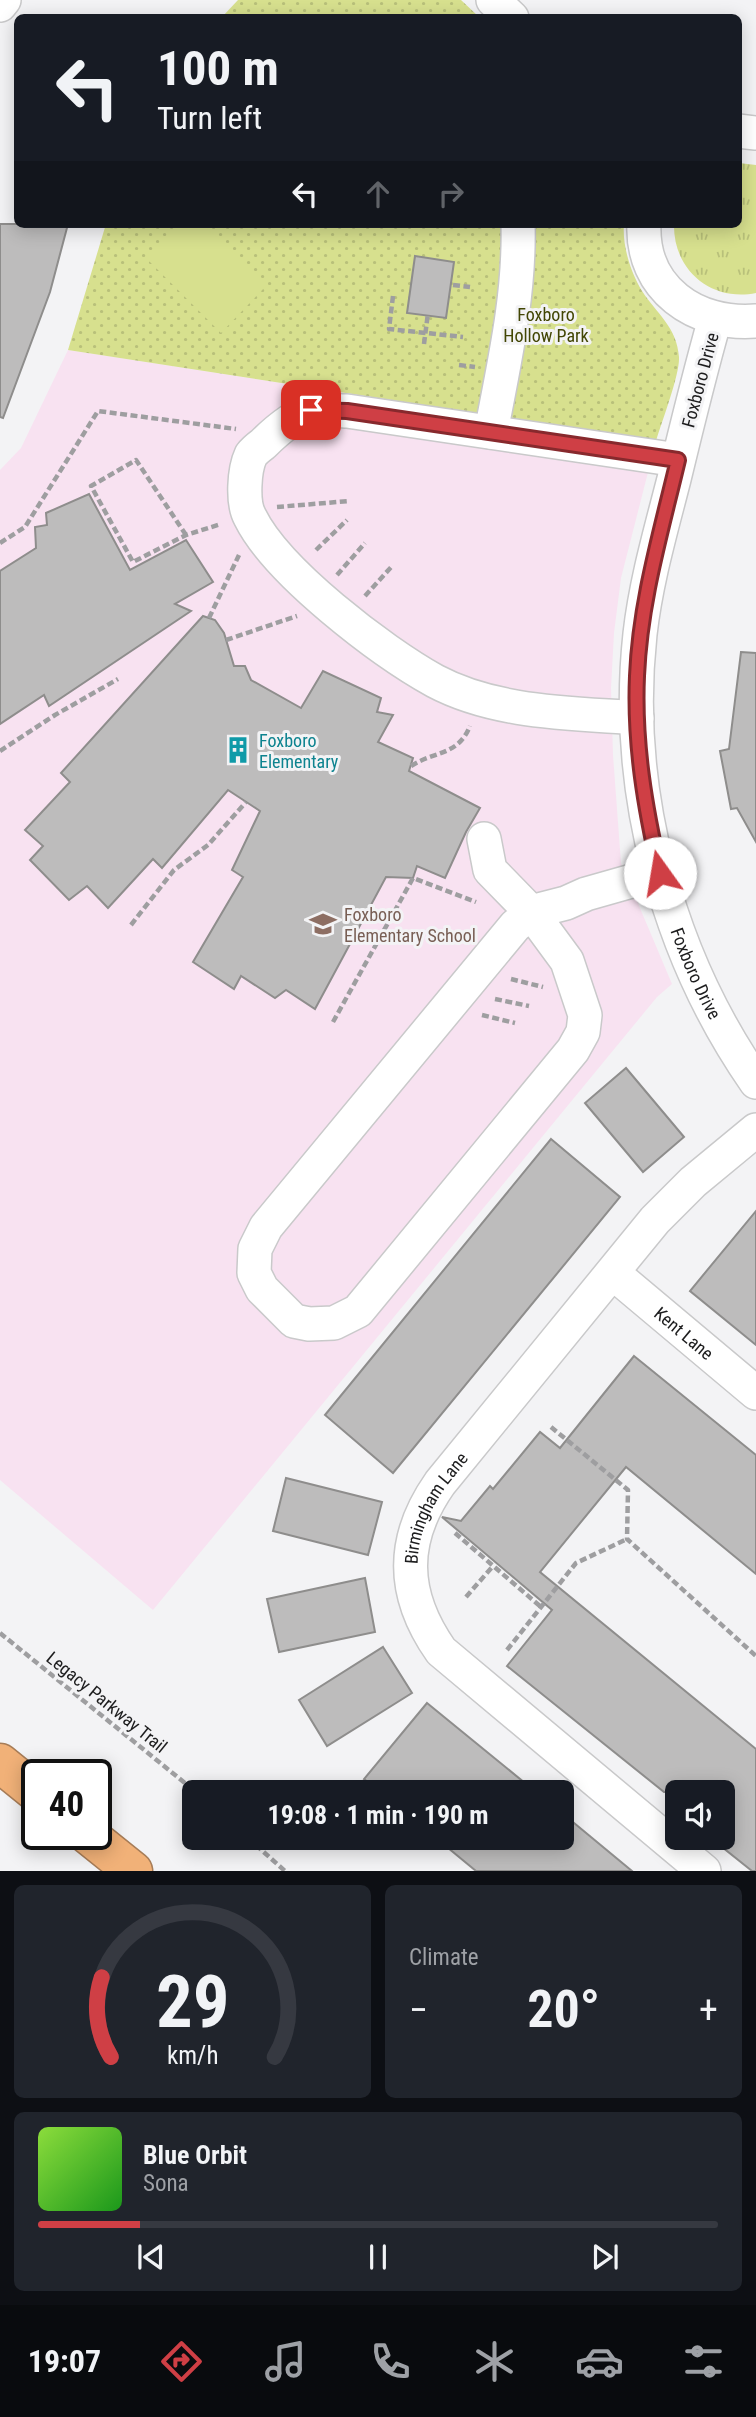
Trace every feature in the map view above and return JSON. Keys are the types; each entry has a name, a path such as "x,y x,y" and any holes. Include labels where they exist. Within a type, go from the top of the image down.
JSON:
{"highway":[{"path":"0,1763 21,1780"},
{"path":"106,1850 132,1871"}],"street":[{"path":"0,5 3,0"},
{"path":"494,0 508,14"},
{"path":"491,432 512,312 519,258 518,228"},
{"path":"644,228 645,246 650,263 670,293 683,304 699,314 715,319 737,323 756,321"},
{"name":"Foxboro Drive","path":"715,319 647,592 637,676 636,718 641,779 660,873 671,912 696,977 723,1030 756,1083"},
{"path":"636,718 553,712 487,701 436,681 379,646 314,592 267,544 248,516 244,490 252,455 279,428 311,410 347,411 678,460"},
{"path":"484,839 490,870 531,912 567,961 585,1015 583,1032 573,1050 358,1311 334,1324 294,1321 262,1289 254,1273 254,1250 266,1227 515,926 531,912 660,873"},
{"name":"Birmingham Lane","path":"704,1871 441,1651 420,1616 410,1576 413,1537 428,1500 674,1200 756,1130"},
{"name":"Kent Lane","path":"613,1273 756,1393"}],"path":[{"path":"453,285 470,287"},
{"path":"393,296 389,329 463,337"},
{"path":"424,344 428,313"},
{"path":"0,543 25,527 98,411 241,429"},
{"path":"186,535 136,460 91,486 133,562 186,535 228,522"},
{"path":"273,507 349,501"},
{"path":"316,550 347,520"},
{"path":"334,578 365,543"},
{"path":"209,618 241,551"},
{"path":"365,596 393,565"},
{"path":"226,640 304,613"},
{"path":"0,751 118,679"},
{"path":"411,765 420,759 439,755 464,740 472,722"},
{"path":"131,925 174,870 208,845 246,802"},
{"path":"333,1022 413,878 487,906"},
{"path":"509,978 544,988"},
{"path":"495,999 529,1006"},
{"path":"481,1014 515,1023"},
{"path":"551,1427 628,1490 627,1539 756,1657"},
{"path":"455,1533 541,1607"},
{"path":"507,1650 576,1563 627,1539"},
{"path":"466,1597 493,1566"},
{"name":"Legacy Parkway Trail","path":"0,1633 182,1780"},
{"path":"261,1850 285,1871"}],"shaded area":[{"name":"Foxboro Elementary School","path":"68,350 656,441 621,578 611,688 621,863 672,984 657,997 153,1610 0,1480 0,470 21,448"}],"green space":[{"path":"238,0 461,0 476,14 225,14"},
{"path":"742,163 756,165 756,293 740,295 710,287 688,268 675,241 674,228 742,228"},
{"name":"Foxboro Hollow Park","path":"105,228 624,228 626,250 634,276 670,329 677,346 679,365 656,441 68,350"},
{"path":"178,228 206,228 268,284 221,333 147,259"}],"building":[{"path":"0,224 14,224 14,228 67,228 50,292 3,418 0,417"},
{"path":"415,256 454,262 446,318 407,313"},
{"path":"89,494 130,570 186,540 213,582 175,604 191,611 49,706 44,695 0,724 0,571 36,548 35,527 47,525 46,513"},
{"name":"Foxboro Elementary","path":"203,616 215,620 224,633 234,666 245,666 251,680 301,708 323,671 381,698 377,712 393,715 378,742 413,758 409,771 480,808 445,878 417,866 413,878 386,877 315,1009 286,990 275,998 241,976 234,989 193,962 243,877 232,870 260,811 228,790 162,868 153,859 108,908 87,886 69,900 30,860 43,846 25,830 70,782 61,773"},
{"path":"741,652 756,653 756,842 737,808 731,809 720,751 729,749"},
{"path":"626,1068 684,1137 643,1172 585,1103"},
{"path":"551,1139 620,1197 393,1473 325,1415"},
{"path":"756,1211 756,1345 690,1291"},
{"path":"634,1356 756,1455 756,1574 626,1467 540,1572 756,1749 756,1871 752,1871 726,1850 735,1850 735,1780 665,1780 664,1792 507,1666 552,1610 442,1517 461,1521 490,1486 493,1489 540,1432 560,1448"},
{"path":"286,1478 382,1502 368,1555 273,1531"},
{"path":"365,1578 375,1632 279,1652 267,1599"},
{"path":"383,1647 412,1693 327,1746 299,1700"},
{"path":"427,1703 521,1780 365,1780"},
{"path":"574,1823 632,1871 476,1871 451,1850 574,1850"}],"place":[{"name":"Foxboro Elementary","path":"238,750"},
{"name":"Foxboro Elementary School","path":"323,924"}],"route":[{"path":"311,410 347,411 678,460 647,592 637,676 636,718 641,779 660,873"}]}
